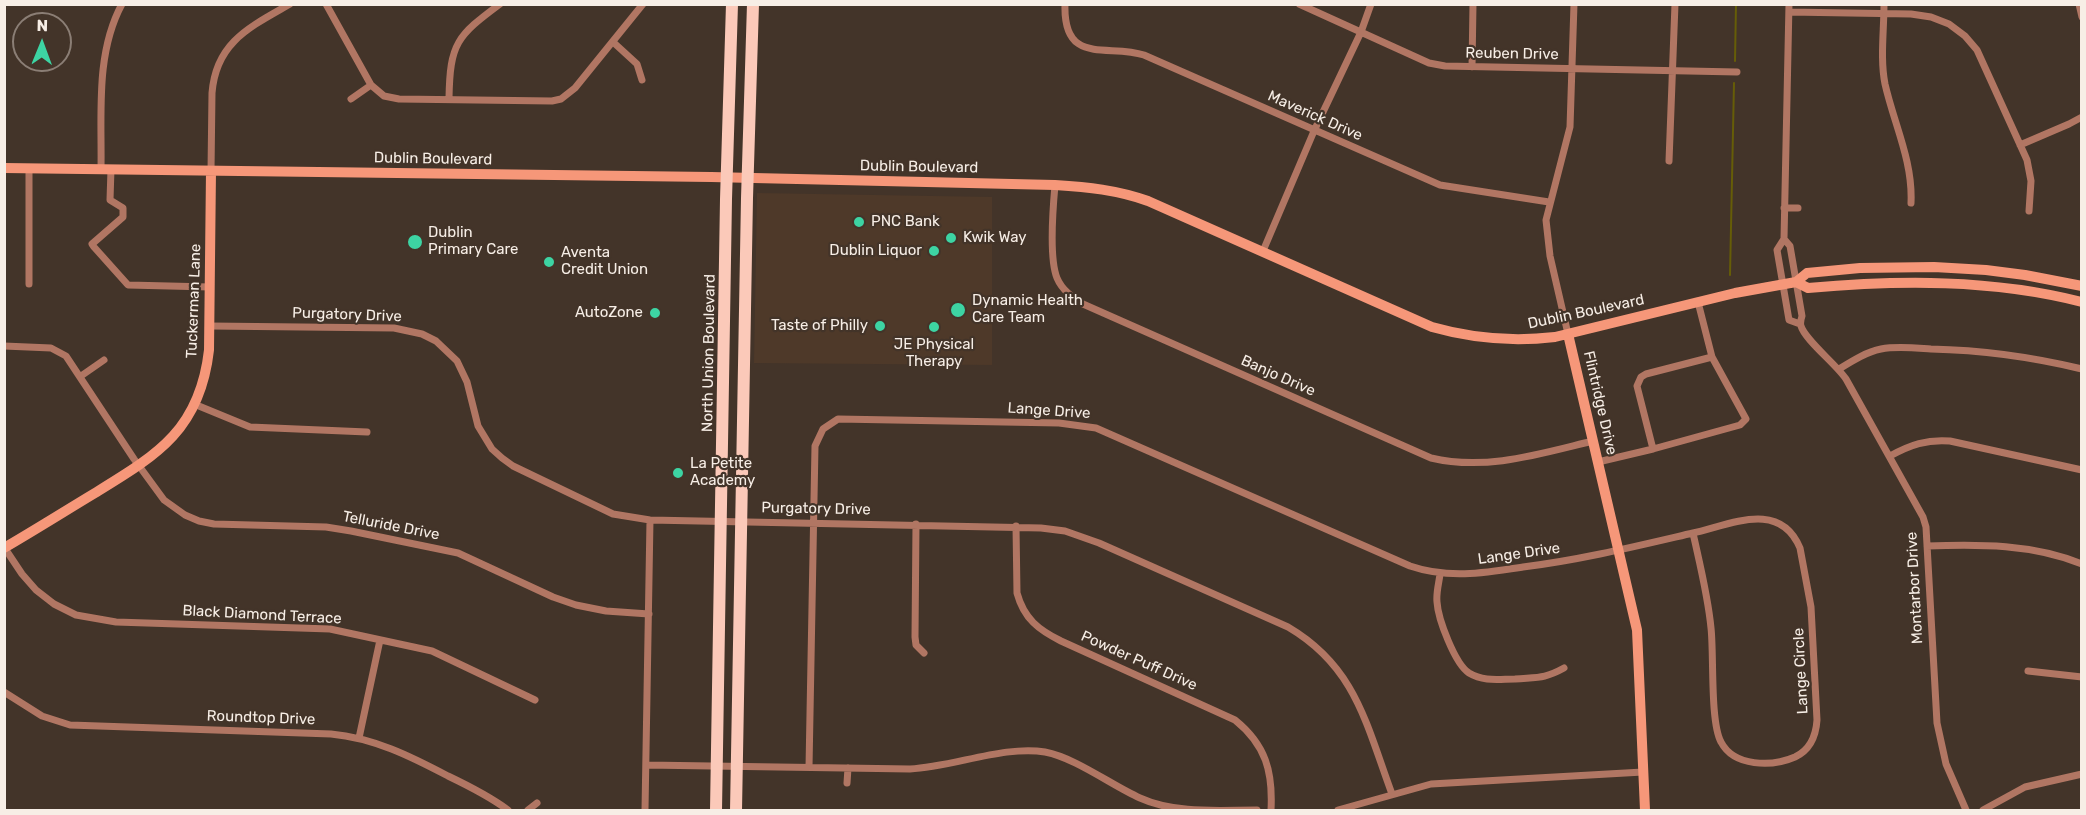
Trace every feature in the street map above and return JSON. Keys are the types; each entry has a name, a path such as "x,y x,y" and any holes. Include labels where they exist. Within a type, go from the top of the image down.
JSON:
{"main road":[{"name":"North Union Boulevard","path":"716,810 732,4"},
{"path":"736,810 747,178 753,4"},
{"name":"Dublin Boulevard","path":"4,168 747,178 1101,188 1132,195 1263,251 1412,319 1448,331 1480,338 1512,340 1568,334 1698,302 1796,282 1807,273 1860,268 1925,267 1986,270 2082,286"},
{"name":"Tuckerman Lane","path":"5,547 152,457 172,438 194,404 207,364 210,326 211,171"},
{"name":"Dublin Boulevard","path":"1796,282 1808,288 1889,282 1968,284 2022,290 2082,302"},
{"name":"Flintridge Drive","path":"1568,334 1637,630 1645,810"}],"street":[{"path":"122,4 109,34 105,58 106,169 111,200 123,208 123,217 92,244 128,285 210,287"},
{"path":"211,171 212,93 219,62 236,38 290,4"},
{"path":"326,4 371,85 384,96 552,101 561,99 575,88 644,4"},
{"path":"449,98 450,62 456,45 468,29 500,4"},
{"path":"1065,4 1068,27 1075,41 1068,48"},
{"name":"Reuben Drive","path":"1299,4 1429,63 1445,66 1737,72"},
{"path":"1263,251 1314,131 1361,32 1371,4"},
{"path":"1472,67 1473,4"},
{"name":"Flintridge Drive","path":"1568,334 1547,242 1546,220 1549,202 1568,140 1572,116 1574,4"},
{"path":"1669,161 1675,4"},
{"path":"1884,4 1883,71 1910,170 1911,202"},
{"path":"2079,4 2082,17"},
{"path":"1789,8 1931,17 1957,29 1977,50 2020,144 2030,172 2029,211"},
{"name":"Montarbor Drive","path":"1789,8 1784,239 1777,250 1789,320 1800,324 1806,334 1839,369 1923,517 1927,546 1937,723 1946,764 1966,810"},
{"path":"1957,29 1963,20"},
{"name":"Maverick Drive","path":"1075,41 1093,49 1136,52 1144,55 1440,185 1549,202"},
{"path":"614,42 637,64 642,80"},
{"path":"351,99 371,85"},
{"path":"2020,144 2082,117"},
{"path":"29,168 29,284"},
{"name":"Banjo Drive","path":"1055,185 1053,257 1056,275 1066,291 1083,304 1431,458 1463,463 1493,463 1593,441"},
{"path":"1784,208 1798,208"},
{"name":"Montarbor Drive","path":"1784,239 1790,246 1802,316 1800,324"},
{"path":"1598,462 1740,425 1746,419 1712,357 1698,302"},
{"name":"Purgatory Drive","path":"210,326 394,328 422,334 436,341 457,361 467,382 478,426 492,449 513,466 613,514 650,520 1016,526 1065,531 1099,543 1288,627 1307,639 1334,663 1356,697 1392,794"},
{"name":"Telluride Drive","path":"4,346 43,347 59,351 72,362 164,500 180,512 199,521 214,524 326,527 458,553 553,597 576,605 624,614 649,614"},
{"path":"1839,369 1870,352 1880,349 1905,348 1984,352 2082,369"},
{"path":"1653,449 1637,386 1641,377 1712,357"},
{"path":"81,376 104,360"},
{"path":"194,404 250,427 367,432"},
{"name":"Lange Drive","path":"809,767 815,446 823,429 838,419 1073,424 1096,428 1410,566 1440,574 1482,573 1566,562 1619,550"},
{"path":"1890,456 1920,443 1938,440 2082,470"},
{"name":"Lange Circle","path":"1619,550 1694,533 1764,518 1783,524 1796,539 1800,548 1811,607 1817,729 1808,747 1792,758 1751,763 1733,755 1720,741 1716,720 1709,609 1694,533"},
{"path":"645,810 650,520"},
{"path":"915,524 915,637 916,645 924,653"},
{"name":"Powder Puff Drive","path":"1016,526 1017,593 1030,621 1061,641 1235,720 1247,730 1262,750 1271,787 1271,810"},
{"path":"1927,546 1993,545 2034,550 2082,564"},
{"name":"Black Diamond Terrace","path":"5,547 28,583 65,610 89,618 117,622 330,629 432,651 535,700"},
{"path":"1440,574 1437,590 1438,612 1462,668 1480,678 1491,680 1547,677 1564,668"},
{"path":"358,738 380,640"},
{"path":"2028,671 2082,677"},
{"name":"Roundtop Drive","path":"4,692 42,716 70,725 319,734 358,738 384,745 430,766 494,799 508,810"},
{"path":"646,765 923,769 1010,752 1034,751 1059,757 1141,799 1161,805 1182,808 1257,810"},
{"path":"848,768 848,783"},
{"path":"1338,810 1358,806 1392,794 1443,783 1643,772"},
{"path":"1983,810 2025,787 2082,774"},
{"path":"528,810 537,803"}],"shaded area":[{"path":"757,193 992,197 992,365 754,363"}],"waterway":[{"path":"1735,61 1736,4"},
{"path":"1730,275 1734,83"}],"place":[{"name":"PNC Bank","path":"859,222"},
{"name":"Kwik Way","path":"951,238"},
{"name":"Dublin Primary Care","path":"415,242"},
{"name":"Dublin Liquor","path":"934,251"},
{"name":"Aventa Credit Union","path":"549,262"},
{"name":"Dynamic Health Care Team","path":"958,310"},
{"name":"AutoZone","path":"655,313"},
{"name":"Taste of Philly","path":"880,326"},
{"name":"JE Physical Therapy","path":"934,327"},
{"name":"La Petite Academy","path":"678,473"}]}
